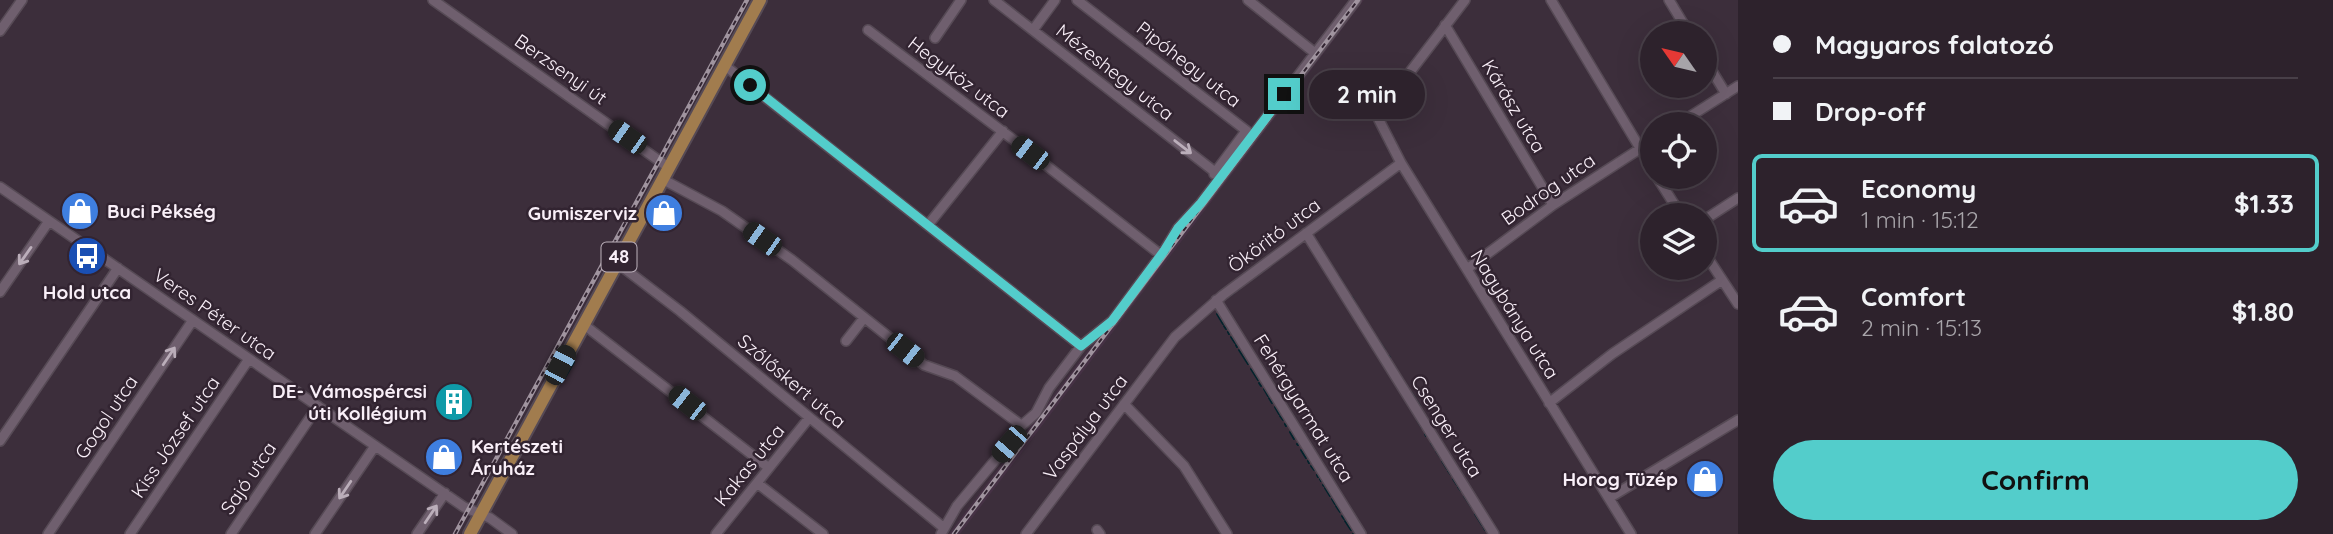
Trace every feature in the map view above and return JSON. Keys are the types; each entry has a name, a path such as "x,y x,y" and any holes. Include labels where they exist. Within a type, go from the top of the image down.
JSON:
{"main road":[{"name":"48","path":"470,534 760,0"}],"street":[{"path":"2,25 22,0"},
{"name":"Berzsenyi út","path":"433,0 668,167"},
{"path":"935,38 961,0"},
{"name":"Mézeshegy utca","path":"994,0 1216,172"},
{"path":"1033,30 1055,0"},
{"name":"Pipóhegy utca","path":"1077,0 1249,133"},
{"path":"1248,0 1315,53"},
{"path":"1211,190 1216,172 1356,0"},
{"path":"1446,25 1465,0"},
{"path":"1551,0 1640,148"},
{"path":"1670,0 1682,21"},
{"name":"Nagybánya utca","path":"1446,25 1381,110 1379,120 1401,163 1631,534"},
{"name":"Kárász utca","path":"1446,25 1553,205"},
{"name":"Hegyköz utca","path":"868,30 1003,131 1161,256"},
{"path":"724,65 1081,346"},
{"path":"1717,79 1726,94"},
{"path":"1697,112 1738,86"},
{"path":"928,225 1003,131"},
{"path":"942,531 957,506 1012,440 1021,425 1037,413 1049,388 1081,346 1106,328 1161,256 1178,228 1211,190 1249,133"},
{"name":"Bodrog utca","path":"1467,268 1553,205 1640,148"},
{"name":"Ököritó utca","path":"1172,341 1216,300 1401,163"},
{"path":"662,179 720,210 792,260 924,365 954,375 1021,425"},
{"name":"Veres Péter utca","path":"0,187 466,508 490,518 512,534"},
{"path":"1717,212 1738,198"},
{"path":"0,292 49,221"},
{"name":"Csenger utca","path":"1306,233 1494,534"},
{"name":"Szőlőskert utca","path":"616,262 680,311 942,531"},
{"path":"0,441 118,268"},
{"path":"1717,272 1738,304"},
{"path":"1549,402 1612,354 1722,280"},
{"name":"Fehérgyarmat utca","path":"1216,300 1362,534"},
{"path":"846,341 864,318"},
{"name":"Gogol utca","path":"48,534 193,320"},
{"path":"583,324 769,468"},
{"name":"Vaspálya utca","path":"1026,534 1172,341"},
{"name":"Kiss József utca","path":"130,534 249,359"},
{"path":"1124,404 1184,466 1227,534"},
{"name":"Sajó utca","path":"231,534 318,406"},
{"name":"Kakas utca","path":"716,534 809,418"},
{"path":"1609,498 1738,420"},
{"path":"315,534 375,446"},
{"path":"757,482 823,534"},
{"path":"417,534 445,493"}],"shaded area":[{"path":"1353,0 1364,0 960,534 949,534"},
{"path":"655,164 658,166 600,274 457,534 452,534"}],"waterway":[{"path":"1379,185 1395,173"},
{"path":"1371,191 1375,188"},
{"path":"1361,199 1366,195"},
{"path":"1339,215 1348,208"},
{"path":"1314,233 1332,220"},
{"path":"1316,241 1326,257"},
{"path":"1287,253 1302,242"},
{"path":"1271,265 1282,257"},
{"path":"1330,263 1335,271"},
{"path":"1262,272 1268,267"},
{"path":"1252,279 1258,275"},
{"path":"1338,275 1348,292"},
{"path":"1245,284 1249,281"},
{"path":"1225,299 1234,293"},
{"path":"1352,297 1358,308"},
{"path":"1359,310 1362,315"},
{"path":"1217,314 1223,324"},
{"path":"1365,320 1368,324"},
{"path":"1370,327 1373,332"},
{"path":"1231,337 1235,343"},
{"path":"1377,338 1385,350"},
{"path":"1239,350 1248,364"},
{"path":"564,379 574,362"},
{"path":"1393,364 1408,388"},
{"path":"1251,369 1258,380"},
{"path":"1264,389 1268,396"},
{"path":"1411,392 1415,398"},
{"path":"1269,398 1272,403"},
{"path":"1416,400 1420,406"},
{"path":"1275,407 1279,414"},
{"path":"1280,416 1283,420"},
{"path":"1417,420 1422,428"},
{"path":"1290,432 1294,439"},
{"path":"1431,443 1435,449"},
{"path":"1301,450 1306,458"},
{"path":"1436,451 1440,457"},
{"path":"1442,461 1447,469"},
{"path":"1311,466 1314,470"},
{"path":"1448,471 1451,475"},
{"path":"1453,479 1457,485"},
{"path":"1458,487 1461,491"},
{"path":"1325,488 1330,496"},
{"path":"1464,496 1472,508"},
{"path":"1332,499 1335,504"},
{"path":"1336,506 1340,512"},
{"path":"1475,514 1482,525"},
{"path":"1345,521 1351,530"},
{"path":"1483,526 1485,530"}],"railway":[{"path":"455,534 747,0"},
{"path":"954,534 1358,0"}],"place":[{"name":"Buci Pékség","path":"80,211"},
{"name":"Gumiszerviz","path":"664,213"},
{"name":"Hold utca","path":"87,256"},
{"name":"DE- Vámospércsi úti Kollégium","path":"454,402"},
{"name":"Kertészeti Áruház","path":"444,457"},
{"name":"Horog Tüzép","path":"1705,479"}],"route":[{"path":"750,85 1081,346 1112,321 1178,228 1201,203 1284,94"}]}
